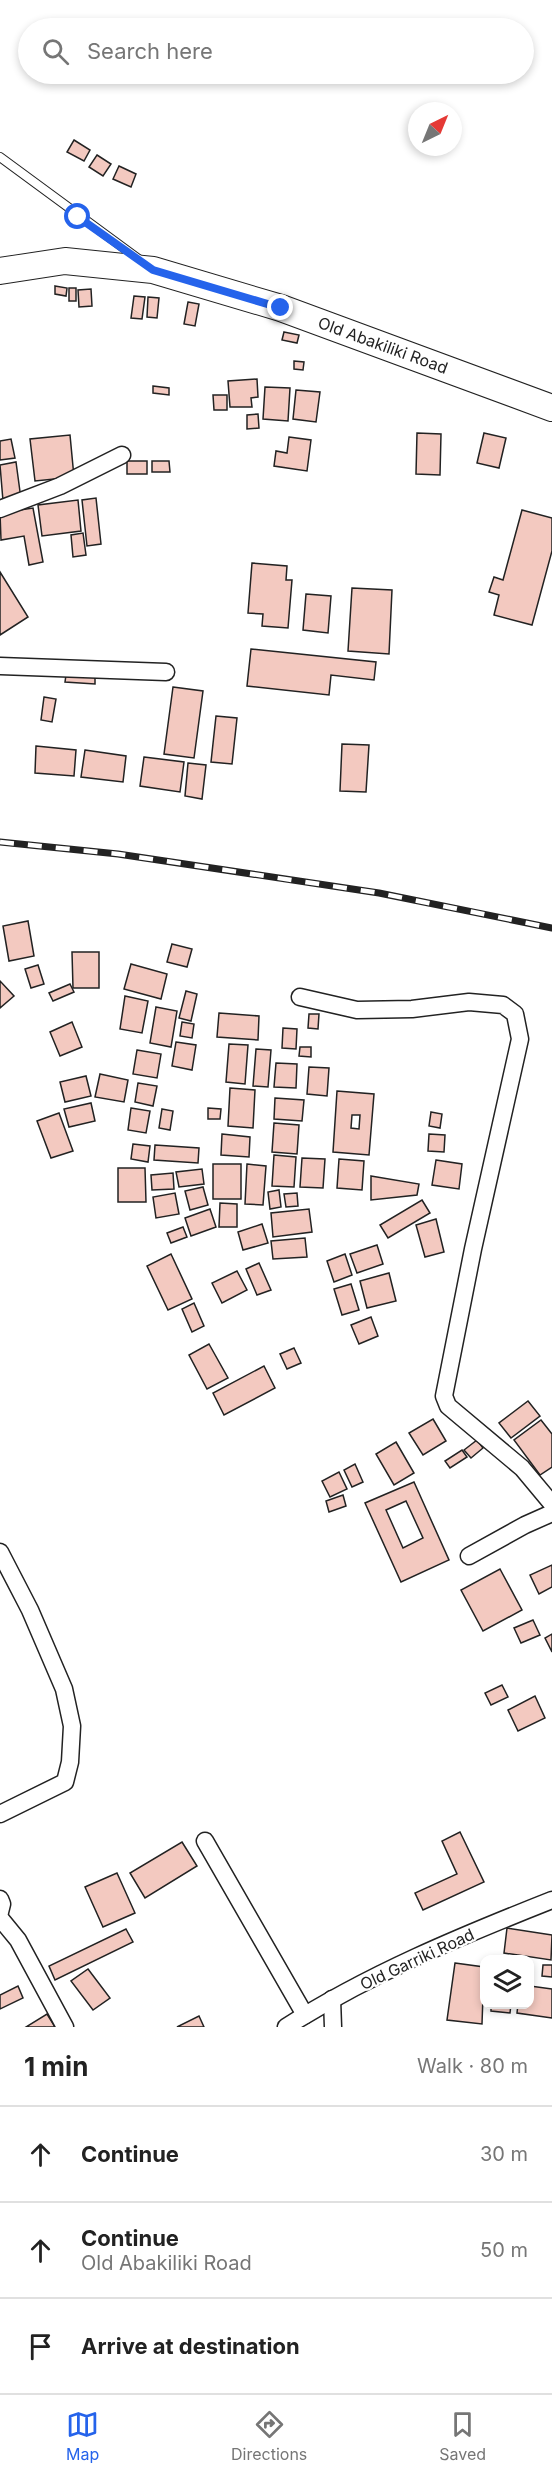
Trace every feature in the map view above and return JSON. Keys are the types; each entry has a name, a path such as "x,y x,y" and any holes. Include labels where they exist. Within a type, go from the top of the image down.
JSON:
{"main road":[{"name":"Old Abakiliki Road","path":"0,271 65,261 153,270 281,308 552,408"}],"street":[{"path":"0,509 60,486 122,454"},
{"path":"0,666 166,672"},
{"path":"300,997 357,1010 412,1009 469,1002 503,1005 516,1014 520,1039 473,1249 444,1396 448,1406 522,1468 552,1504"},
{"path":"469,1556 552,1513"},
{"path":"0,1552 30,1610 64,1689 72,1726 70,1762 65,1782 0,1814"},
{"path":"206,1841 305,2015"},
{"path":"0,1899 2,1904 0,1912"},
{"name":"Old Garriki Road","path":"286,2027 332,1999 424,1953 552,1900"},
{"path":"0,1918 18,1940 65,2027"},
{"path":"332,1999 333,2027"}],"lane":[{"path":"0,157 78,217 153,270"}],"building":[{"path":"74,140 90,150 84,161 67,152"},
{"path":"97,155 111,164 103,176 89,167"},
{"path":"119,166 136,174 131,187 113,179"},
{"path":"55,286 67,288 66,296 55,294"},
{"path":"69,288 76,288 76,301 69,301"},
{"path":"91,289 92,306 79,307 78,290"},
{"path":"134,296 145,297 142,319 131,318"},
{"path":"148,297 159,298 157,318 147,317"},
{"path":"188,302 199,304 195,326 184,324"},
{"path":"284,332 299,335 297,343 282,340"},
{"path":"294,361 304,362 303,370 294,369"},
{"path":"257,379 258,397 251,398 252,407 230,407 228,381"},
{"path":"153,386 169,388 169,395 153,393"},
{"path":"265,387 290,388 288,421 263,419"},
{"path":"296,390 320,392 316,422 293,419"},
{"path":"213,395 227,395 227,410 214,410"},
{"path":"258,414 259,428 247,429 247,415"},
{"path":"417,433 441,434 440,475 416,474"},
{"path":"484,433 506,438 499,468 477,463"},
{"path":"70,435 74,477 35,481 30,439"},
{"path":"289,437 311,440 307,471 274,466 276,451 287,453"},
{"path":"11,439 15,458 0,460 0,441"},
{"path":"127,461 147,461 147,474 127,474"},
{"path":"152,461 169,461 170,472 152,472"},
{"path":"16,462 21,499 3,501 0,465"},
{"path":"96,498 101,544 87,546 82,500"},
{"path":"78,500 81,531 42,536 38,505"},
{"path":"33,508 43,562 29,565 24,536 1,540 0,513"},
{"path":"522,510 552,518 552,551 532,625 494,615 499,595 489,592 494,577 503,580"},
{"path":"83,533 86,555 73,557 71,535"},
{"path":"252,563 287,566 286,580 292,580 288,628 262,626 263,614 248,613"},
{"path":"0,572 28,617 0,635"},
{"path":"352,588 392,590 389,654 348,651"},
{"path":"306,594 331,596 328,633 303,630"},
{"path":"251,649 376,662 374,680 331,675 329,695 247,686"},
{"path":"66,675 95,677 95,684 65,682"},
{"path":"173,687 203,691 194,758 164,754"},
{"path":"44,697 56,699 52,722 41,720"},
{"path":"216,716 237,718 232,764 211,762"},
{"path":"342,744 369,745 366,792 340,791"},
{"path":"36,746 76,750 74,776 35,773"},
{"path":"85,750 126,756 123,782 81,777"},
{"path":"144,757 184,762 180,792 140,786"},
{"path":"188,763 206,765 202,799 185,796"},
{"path":"28,921 34,956 9,961 3,926"},
{"path":"172,944 192,949 187,967 167,962"},
{"path":"72,952 99,952 99,988 73,988"},
{"path":"131,964 167,974 161,999 124,989"},
{"path":"38,965 44,984 31,988 25,969"},
{"path":"0,981 14,996 0,1008"},
{"path":"70,984 74,992 53,1001 49,993"},
{"path":"186,991 197,994 191,1021 179,1018"},
{"path":"125,996 148,1001 142,1033 120,1029"},
{"path":"156,1007 177,1011 171,1047 150,1043"},
{"path":"219,1013 259,1016 258,1040 217,1037"},
{"path":"309,1014 319,1014 318,1029 308,1028"},
{"path":"72,1022 82,1047 60,1056 50,1032"},
{"path":"182,1022 194,1024 192,1038 180,1036"},
{"path":"283,1028 297,1029 296,1049 282,1048"},
{"path":"176,1042 196,1045 192,1070 172,1066"},
{"path":"229,1044 248,1045 245,1084 226,1082"},
{"path":"300,1047 311,1047 311,1057 299,1056"},
{"path":"256,1049 271,1050 268,1087 253,1086"},
{"path":"137,1050 161,1054 157,1078 133,1074"},
{"path":"276,1063 297,1064 296,1088 274,1087"},
{"path":"309,1067 329,1068 327,1096 307,1094"},
{"path":"100,1074 128,1080 124,1102 95,1097"},
{"path":"86,1076 91,1096 65,1102 60,1082"},
{"path":"138,1083 157,1086 153,1106 135,1102"},
{"path":"230,1088 255,1090 253,1128 228,1126"},
{"path":"337,1091 374,1094 369,1155 333,1152","holes":["352,1115 360,1115 359,1129 351,1128"]},
{"path":"275,1098 304,1100 302,1121 274,1119"},
{"path":"91,1103 95,1121 69,1127 64,1109"},
{"path":"131,1108 150,1111 146,1133 128,1130"},
{"path":"208,1108 221,1109 220,1119 208,1119"},
{"path":"162,1109 173,1111 170,1130 159,1128"},
{"path":"431,1112 442,1114 440,1128 429,1126"},
{"path":"59,1113 73,1151 51,1158 37,1121"},
{"path":"274,1123 299,1125 297,1154 272,1152"},
{"path":"222,1134 250,1137 249,1157 221,1155"},
{"path":"429,1134 445,1135 444,1152 428,1151"},
{"path":"133,1144 150,1146 148,1162 131,1159"},
{"path":"155,1145 199,1148 198,1163 154,1160"},
{"path":"274,1155 296,1157 294,1187 272,1186"},
{"path":"302,1158 325,1159 323,1188 300,1187"},
{"path":"339,1159 364,1161 362,1190 337,1188"},
{"path":"436,1160 462,1164 459,1189 432,1185"},
{"path":"213,1164 241,1164 241,1199 213,1199"},
{"path":"247,1164 266,1166 263,1205 245,1204"},
{"path":"118,1168 145,1168 146,1202 118,1202"},
{"path":"202,1169 204,1184 179,1187 176,1172"},
{"path":"173,1173 174,1189 152,1190 151,1175"},
{"path":"371,1176 419,1184 417,1195 371,1200"},
{"path":"203,1187 208,1205 190,1210 185,1191"},
{"path":"279,1190 281,1207 270,1209 268,1192"},
{"path":"175,1193 179,1214 156,1218 153,1197"},
{"path":"297,1193 298,1206 286,1207 284,1194"},
{"path":"422,1200 430,1213 388,1238 380,1225"},
{"path":"220,1203 237,1204 237,1227 219,1227"},
{"path":"210,1209 216,1227 191,1236 185,1218"},
{"path":"309,1209 312,1232 273,1237 271,1213"},
{"path":"436,1219 444,1252 425,1257 416,1225"},
{"path":"262,1224 268,1243 243,1250 238,1232"},
{"path":"183,1227 187,1237 171,1243 167,1233"},
{"path":"305,1238 307,1257 273,1259 271,1241"},
{"path":"377,1245 383,1264 357,1273 350,1254"},
{"path":"171,1254 192,1299 168,1310 147,1266"},
{"path":"345,1254 352,1275 334,1282 327,1261"},
{"path":"259,1263 271,1290 257,1295 246,1269"},
{"path":"237,1271 247,1290 222,1303 212,1283"},
{"path":"389,1273 396,1301 367,1308 360,1281"},
{"path":"351,1284 359,1310 342,1315 334,1289"},
{"path":"194,1303 204,1326 192,1332 182,1309"},
{"path":"371,1317 378,1336 359,1344 351,1325"},
{"path":"209,1344 228,1378 207,1389 189,1355"},
{"path":"294,1348 301,1363 287,1369 280,1354"},
{"path":"264,1366 275,1388 224,1415 213,1393"},
{"path":"528,1401 540,1416 511,1438 499,1423"},
{"path":"433,1419 446,1441 423,1455 409,1433"},
{"path":"541,1420 552,1434 552,1467 540,1475 514,1440"},
{"path":"477,1440 483,1448 471,1458 464,1450"},
{"path":"396,1442 414,1473 394,1485 376,1454"},
{"path":"462,1450 467,1457 450,1468 445,1461"},
{"path":"355,1464 363,1482 352,1487 344,1470"},
{"path":"339,1472 347,1489 330,1497 322,1481"},
{"path":"414,1482 449,1560 401,1582 365,1503","holes":["406,1501 423,1538 403,1548 386,1510"]},
{"path":"343,1495 346,1506 329,1512 326,1501"},
{"path":"552,1565 552,1587 539,1594 530,1575"},
{"path":"500,1569 522,1610 483,1631 461,1590"},
{"path":"533,1620 540,1635 521,1643 514,1628"},
{"path":"552,1634 552,1652 545,1638"},
{"path":"502,1685 508,1697 491,1705 485,1693"},
{"path":"535,1696 545,1718 518,1731 508,1710"},
{"path":"460,1832 484,1882 423,1910 415,1893 457,1874 442,1841"},
{"path":"182,1842 197,1866 145,1898 130,1873"},
{"path":"117,1873 135,1913 103,1927 85,1887"},
{"path":"507,1928 552,1935 551,1960 534,1957 534,1955 504,1953"},
{"path":"126,1929 133,1942 55,1980 49,1966"},
{"path":"455,1963 480,1966 482,2024 447,2020"},
{"path":"543,1965 552,1965 552,1977 542,1976"},
{"path":"88,1969 110,1998 93,2010 71,1981"},
{"path":"18,1986 23,1998 0,2009 0,1995"},
{"path":"534,1987 552,1989 552,2018 517,2013 517,2009 534,2009"},
{"path":"491,2009 510,2009 510,2013 491,2011"},
{"path":"47,2014 55,2027 26,2027"},
{"path":"199,2016 204,2027 177,2027"}],"railway":[{"path":"0,842 118,854 379,893 552,928"}],"route":[{"path":"78,217 153,270 281,308"}]}
